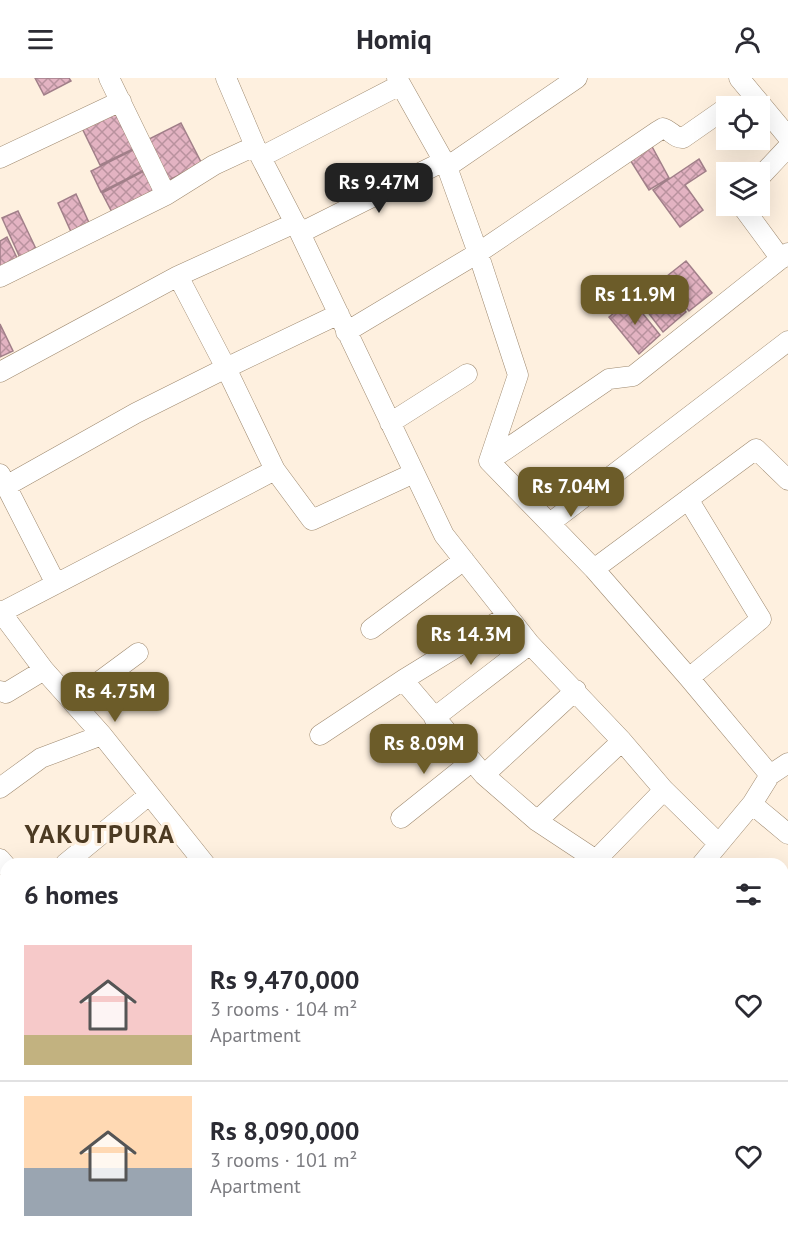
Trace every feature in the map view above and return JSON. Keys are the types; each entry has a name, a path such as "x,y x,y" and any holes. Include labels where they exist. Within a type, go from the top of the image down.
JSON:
{"street":[{"path":"109,78 166,195"},
{"path":"226,78 258,151 444,535 530,644 576,690 664,790 718,844"},
{"path":"0,372 178,276 445,164 578,78"},
{"path":"0,277 166,195 214,165 258,151 399,82 445,164 478,253 518,375 489,460"},
{"path":"744,84 788,137"},
{"path":"0,158 121,101"},
{"path":"57,584 3,480 226,368 343,323 478,253 658,130 667,129 683,138 716,115"},
{"path":"770,166 788,147"},
{"path":"489,460 609,379 633,376 784,256 750,216"},
{"path":"178,276 226,368 274,470 312,520 414,473"},
{"path":"550,523 788,341"},
{"path":"390,423 467,374"},
{"path":"594,569 756,449 785,473"},
{"path":"489,460 594,569 770,775"},
{"path":"200,858 102,735 45,670 1,612 274,470"},
{"path":"688,499 761,619 689,678"},
{"path":"371,629 464,560"},
{"path":"320,735 403,680 507,616"},
{"path":"434,718 530,644"},
{"path":"73,701 138,653"},
{"path":"0,691 6,693 45,670"},
{"path":"403,680 478,768 537,821 593,858"},
{"path":"401,818 478,768 576,690"},
{"path":"0,788 41,758 102,735"},
{"path":"537,821 622,741"},
{"path":"707,858 752,804 770,775 788,763"},
{"path":"603,858 664,790"},
{"path":"71,858 149,795"},
{"path":"752,804 788,834"}],"building":[{"path":"35,78 69,78 71,81 44,95"},
{"path":"118,108 137,147 100,165 81,126"},
{"path":"181,123 202,164 165,182 145,141"},
{"path":"649,141 669,178 649,190 627,155"},
{"path":"135,149 146,169 101,192 91,171"},
{"path":"699,159 706,171 685,185 703,210 680,227 653,190"},
{"path":"144,171 155,194 114,216 102,193"},
{"path":"76,194 90,225 72,234 58,203"},
{"path":"18,211 38,253 21,260 2,218"},
{"path":"7,237 19,262 0,271 0,241"},
{"path":"686,261 712,293 689,311 662,280"},
{"path":"659,280 686,312 663,332 637,298"},
{"path":"631,299 660,335 639,354 609,317"},
{"path":"0,324 13,351 0,357"}],"district":[{"name":"YAKUTPURA","path":"100,834"}]}
